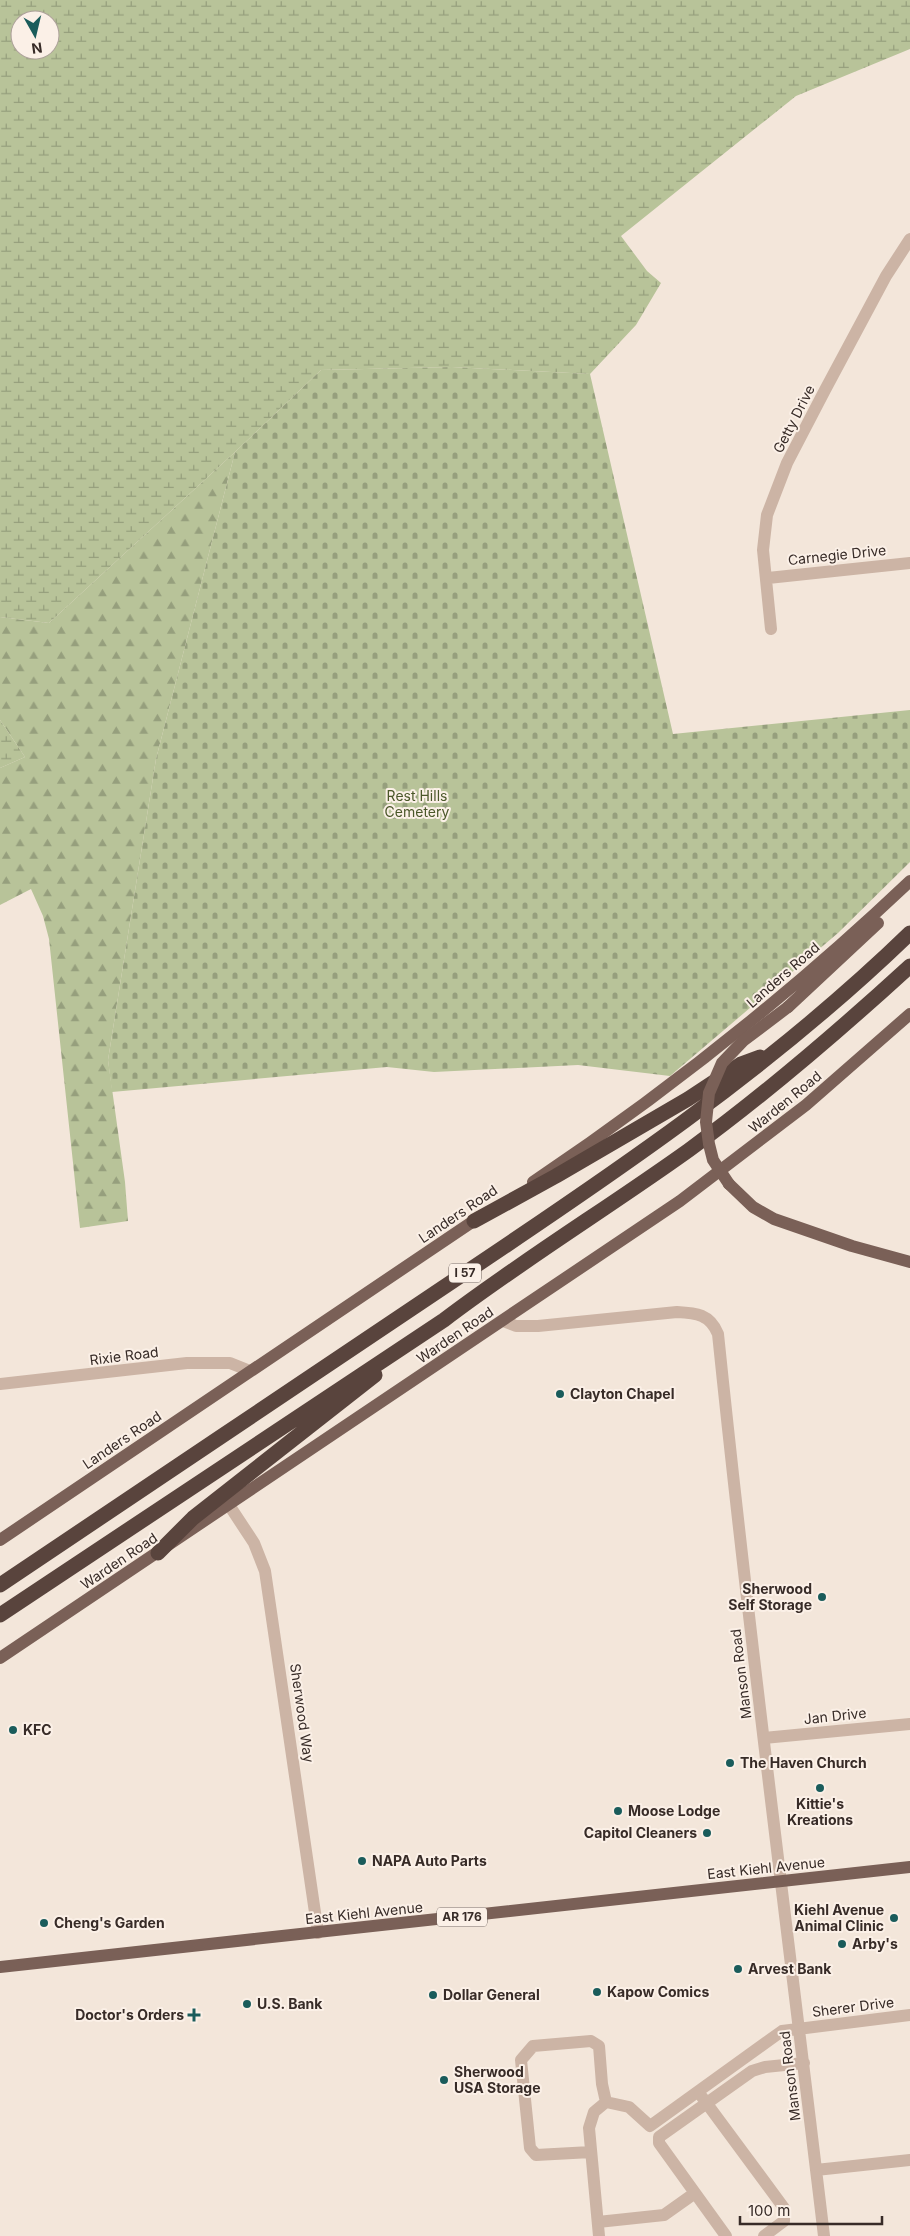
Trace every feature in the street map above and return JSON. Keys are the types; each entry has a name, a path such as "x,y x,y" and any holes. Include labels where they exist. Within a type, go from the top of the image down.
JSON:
{"highway":[{"name":"I 57","path":"0,1586 660,1140 773,1053 910,933"},
{"name":"I 57","path":"0,1615 444,1320 486,1288 689,1150 814,1052 910,966"},
{"path":"474,1221 556,1176 688,1099 741,1064 773,1053"},
{"path":"158,1553 193,1518 305,1432 444,1320"}],"main road":[{"name":"Landers Road","path":"0,1540 578,1152 682,1077 778,1000 910,881"},
{"path":"910,891 788,1007 742,1040 722,1063 708,1093 706,1122 709,1144 714,1160 729,1184 753,1207 774,1219 852,1246 910,1262"},
{"name":"Warden Road","path":"0,1658 229,1506 680,1201 742,1155 840,1077 910,1014"},
{"name":"East Kiehl Avenue","path":"0,1967 910,1867"},
{"path":"0,1963 13,1965"}],"street":[{"name":"Getty Drive","path":"771,629 768,578 763,550 767,514 788,463 886,276 910,239"},
{"name":"Carnegie Drive","path":"768,578 910,563"},
{"name":"Manson Road","path":"504,1320 516,1326 538,1326 677,1312 696,1313 703,1315 715,1327 718,1334 769,1796 782,1882 824,2236"},
{"name":"Rixie Road","path":"0,1384 207,1362 230,1363 250,1371"},
{"name":"Sherwood Way","path":"229,1506 254,1543 265,1571 318,1933"},
{"name":"Jan Drive","path":"764,1738 910,1724"},
{"name":"Sherer Drive","path":"650,2126 782,2031 910,2015"},
{"path":"591,2152 536,2155 530,2148 521,2060 533,2046 591,2041 599,2046 602,2084 606,2102"},
{"path":"758,2049 765,2066"},
{"path":"659,2137 752,2071 765,2066 804,2063"},
{"path":"735,2065 743,2077"},
{"path":"698,2091 784,2208 784,2220 764,2236"},
{"path":"606,2102 630,2107 650,2126 659,2137 659,2143 726,2236"},
{"path":"599,2236 588,2128 594,2112 606,2102"},
{"path":"816,2170 910,2160"},
{"path":"598,2222 664,2215 695,2193"}],"green space":[{"path":"0,0 910,0 910,49 796,96 621,236 647,271 661,283 636,325 590,374 452,367 321,370 49,623 0,617"},
{"name":"Rest Hills Cemetery","path":"452,367 590,374 673,734 910,710 910,862 838,933 670,1076 578,1065 434,1072 387,1067 112,1092 108,1060 156,759 235,452 321,370"},
{"path":"235,452 156,759 108,1060 125,1182 128,1221 80,1228 49,939 43,916 31,889 0,905 0,768 25,757 0,720 0,617 49,623"},
{"path":"0,720 25,757 0,768"}],"place":[{"name":"Clayton Chapel","path":"560,1394"},
{"name":"Sherwood Self Storage","path":"822,1597"},
{"name":"KFC","path":"13,1730"},
{"name":"The Haven Church","path":"730,1763"},
{"name":"Kittie's Kreations","path":"820,1788"},
{"name":"Moose Lodge","path":"618,1811"},
{"name":"Capitol Cleaners","path":"707,1833"},
{"name":"NAPA Auto Parts","path":"362,1861"},
{"name":"Kiehl Avenue Animal Clinic","path":"894,1918"},
{"name":"Cheng's Garden","path":"44,1923"},
{"name":"Arby's","path":"842,1944"},
{"name":"Arvest Bank","path":"738,1969"},
{"name":"Kapow Comics","path":"597,1992"},
{"name":"Dollar General","path":"433,1995"},
{"name":"U.S. Bank","path":"247,2004"},
{"name":"Doctor's Orders","path":"194,2015"},
{"name":"Sherwood USA Storage","path":"444,2080"}]}
